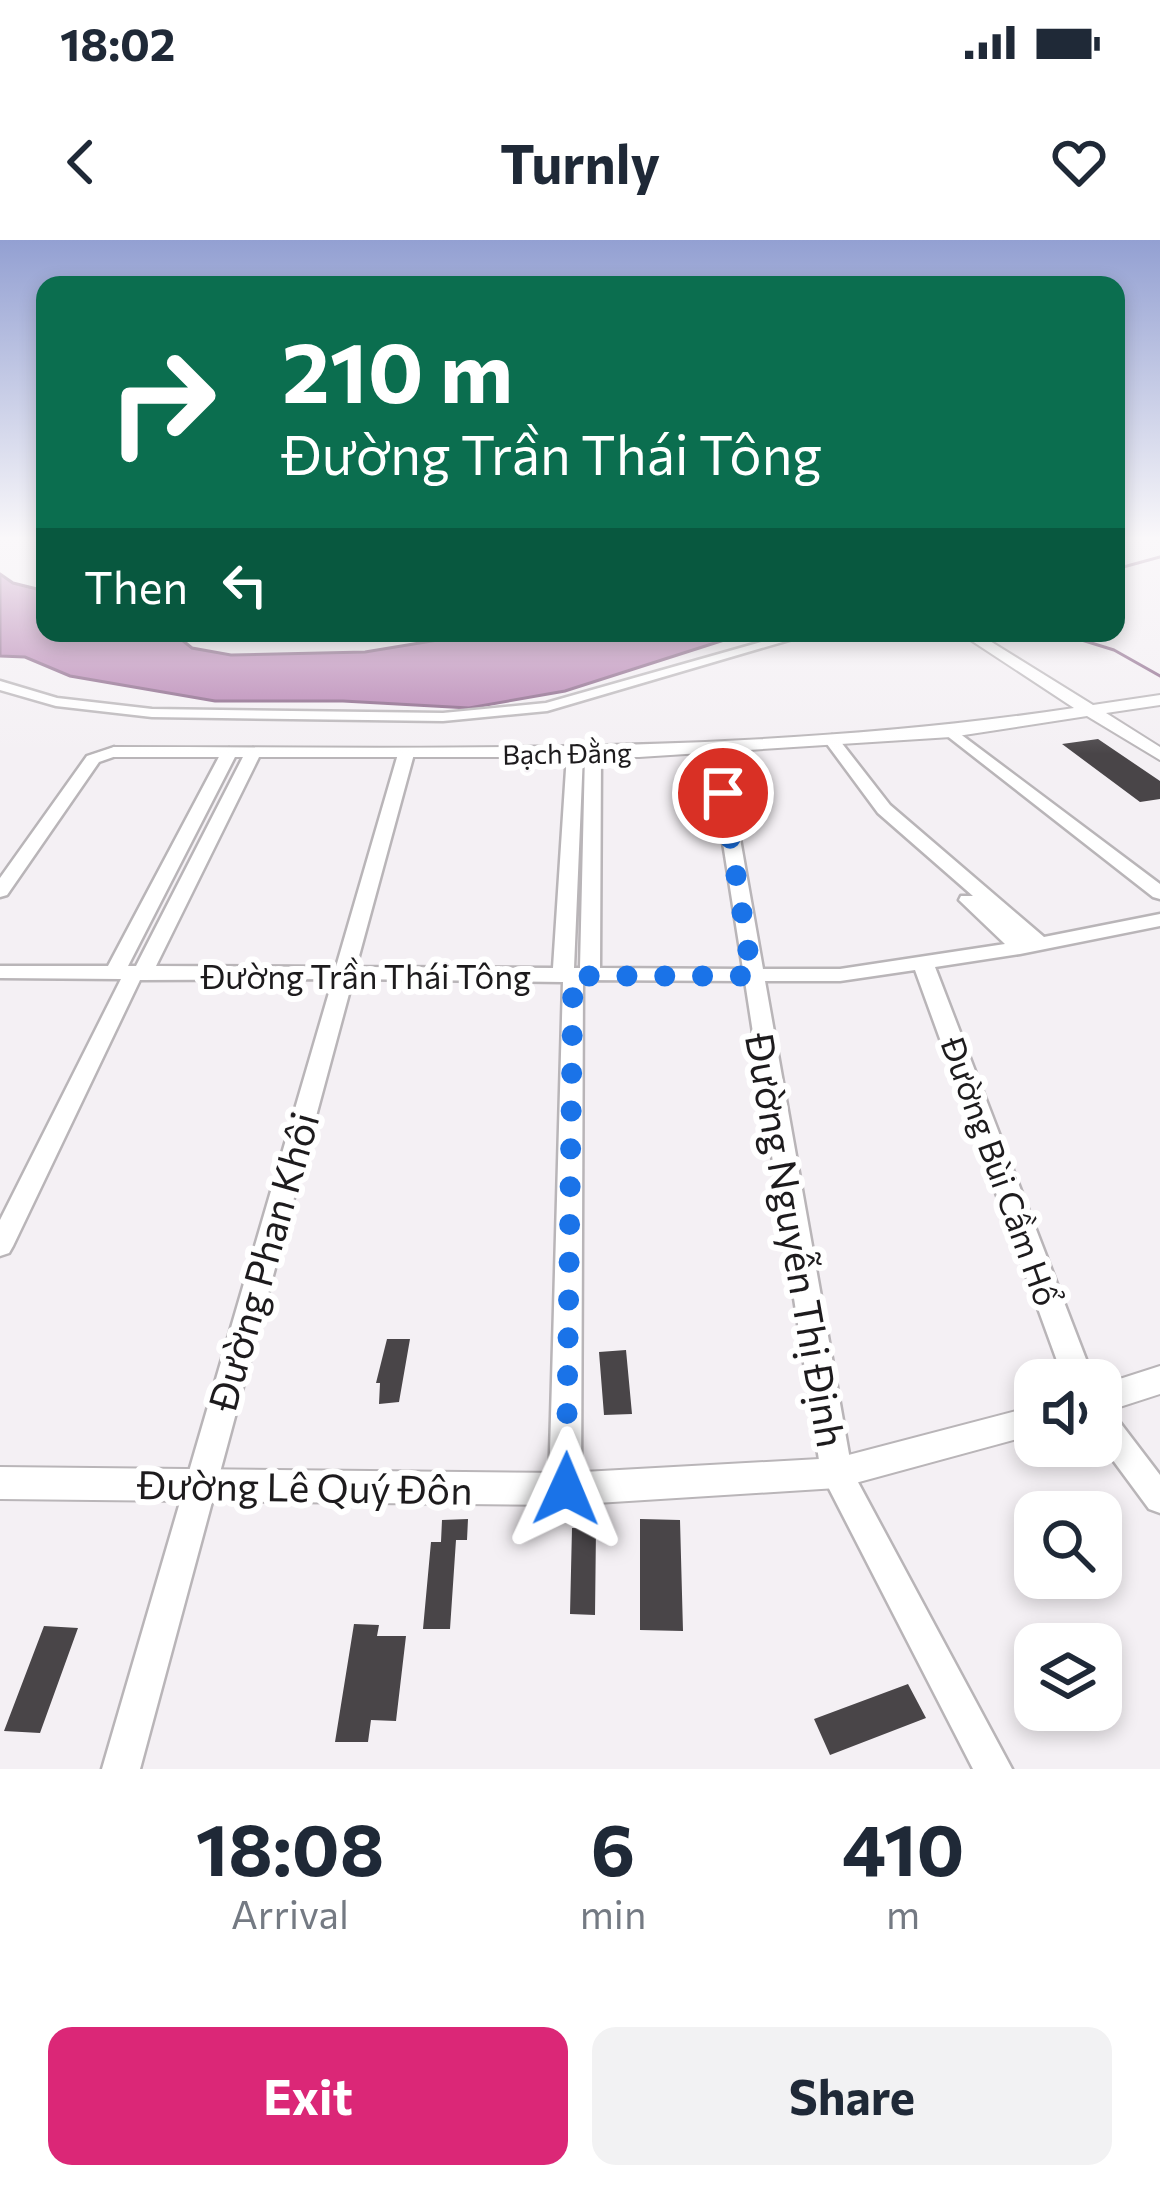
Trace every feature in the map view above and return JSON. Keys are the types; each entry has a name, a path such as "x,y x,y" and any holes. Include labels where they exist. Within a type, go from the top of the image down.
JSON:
{"street":[{"path":"0,686 56,703 152,713 443,717 547,707 775,642"},
{"path":"981,642 1160,755"},
{"name":"Bạch Đằng","path":"114,752 584,754 716,748 951,732 1160,700"},
{"path":"951,732 1160,893"},
{"path":"826,740 869,810 1030,946"},
{"name":"Đường Nguyễn Thị Định","path":"716,748 837,1473 993,1769"},
{"path":"0,891 93,758 114,752"},
{"path":"0,1246 229,753"},
{"path":"129,974 254,753"},
{"name":"Đường Phan Khôi","path":"121,1769 406,754"},
{"path":"566,1489 584,754"},
{"name":"Đường Trần Thái Tông","path":"0,973 840,975 1030,946 1160,920"},
{"name":"Đường Bùi Cầm Hổ","path":"923,963 1071,1359"},
{"path":"1122,1392 1160,1380"},
{"name":"Đường Lê Quý Đôn","path":"0,1483 566,1489 837,1473 1014,1426"},
{"path":"1122,1449 1160,1499"}],"shaded area":[{"path":"0,611 36,611 36,642 184,642 192,648 231,655 365,652 426,642 718,642 565,691 469,708 215,701 70,676 25,657 0,656"}],"building":[{"path":"1098,739 1160,781 1160,799 1140,802 1062,744"},
{"path":"387,1339 410,1339 399,1402 379,1404 380,1383 376,1383"},
{"path":"626,1350 632,1414 604,1415 599,1352"},
{"path":"468,1519 467,1540 456,1540 450,1629 423,1629 431,1542 441,1542 442,1520"},
{"path":"640,1519 680,1520 683,1631 640,1630"},
{"path":"572,1528 596,1528 595,1615 570,1614"},
{"path":"354,1624 379,1625 377,1636 406,1636 396,1721 371,1720 368,1742 335,1742"},
{"path":"44,1626 78,1628 40,1733 4,1731"},
{"path":"908,1684 926,1718 830,1755 814,1719"}],"waterway":[{"path":"1088,642 1114,650 1160,676"}],"route":[{"path":"566,1489 573,976 752,976 723,793"}]}
